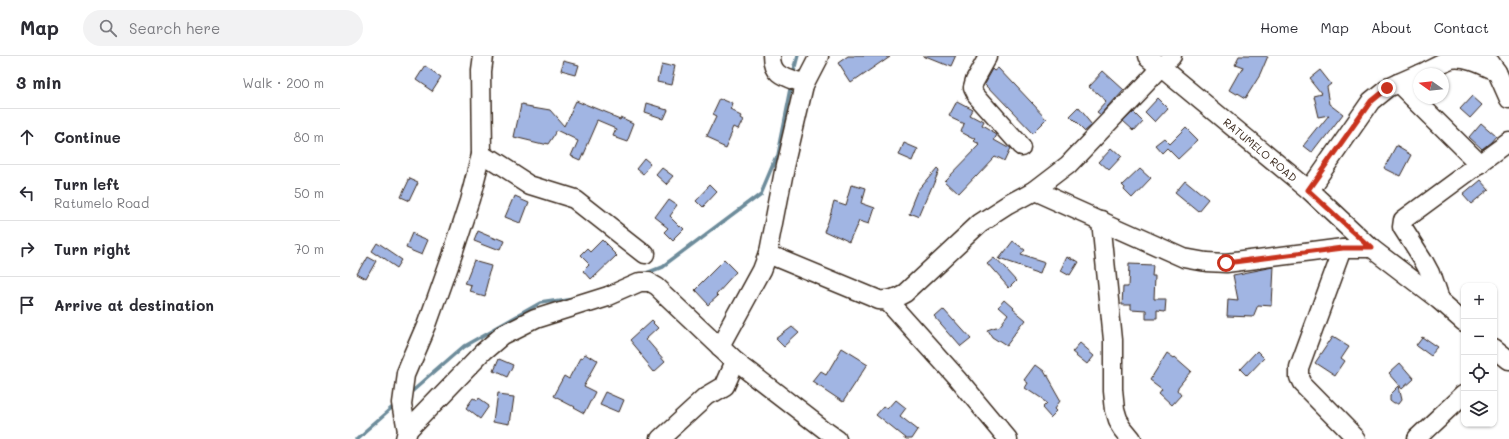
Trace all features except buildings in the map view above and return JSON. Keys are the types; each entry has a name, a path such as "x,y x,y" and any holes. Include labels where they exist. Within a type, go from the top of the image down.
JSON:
{"street":[{"path":"406,435 402,393 406,374 427,324 453,252 470,200 482,154 481,71 483,56"},
{"path":"772,56 772,65 778,75 804,85"},
{"path":"720,347 762,270 768,254 785,166 804,85 819,56"},
{"path":"988,56 974,81 972,88 975,94 1021,146"},
{"path":"1487,56 1497,72 1509,99"},
{"path":"1432,68 1452,59 1461,59 1472,61 1497,72"},
{"path":"768,254 879,300 888,301 905,293 980,223 1008,205 1034,191 1068,165 1160,60"},
{"name":"RATUMELO ROAD","path":"1160,60 1308,190 1371,248 1439,300 1461,319"},
{"path":"1308,190 1371,101 1387,88 1413,77"},
{"path":"1398,84 1480,164"},
{"path":"1439,300 1430,273 1402,227 1403,220 1509,142"},
{"path":"482,154 530,185 575,200 645,254"},
{"path":"1034,191 1184,258 1206,262 1226,263 1343,248 1371,248"},
{"path":"1101,220 1113,340 1113,390 1118,420 1132,439"},
{"path":"1343,248 1299,368 1299,377 1302,383 1357,439"},
{"path":"406,435 482,352 503,335 535,319 608,296 640,282 649,282 656,286 735,361 827,437"},
{"path":"888,301 958,379 1008,439"},
{"path":"660,439 707,396 724,386 735,361"},
{"path":"1416,439 1461,397"}],"waterway":[{"path":"793,75 798,56"},
{"path":"644,274 662,267 761,193 777,155 791,85"},
{"path":"409,394 464,346 540,303 574,298"},
{"path":"357,439 397,404"}],"route":[{"path":"1226,263 1343,248 1371,248 1308,190 1371,101 1387,88"}]}
